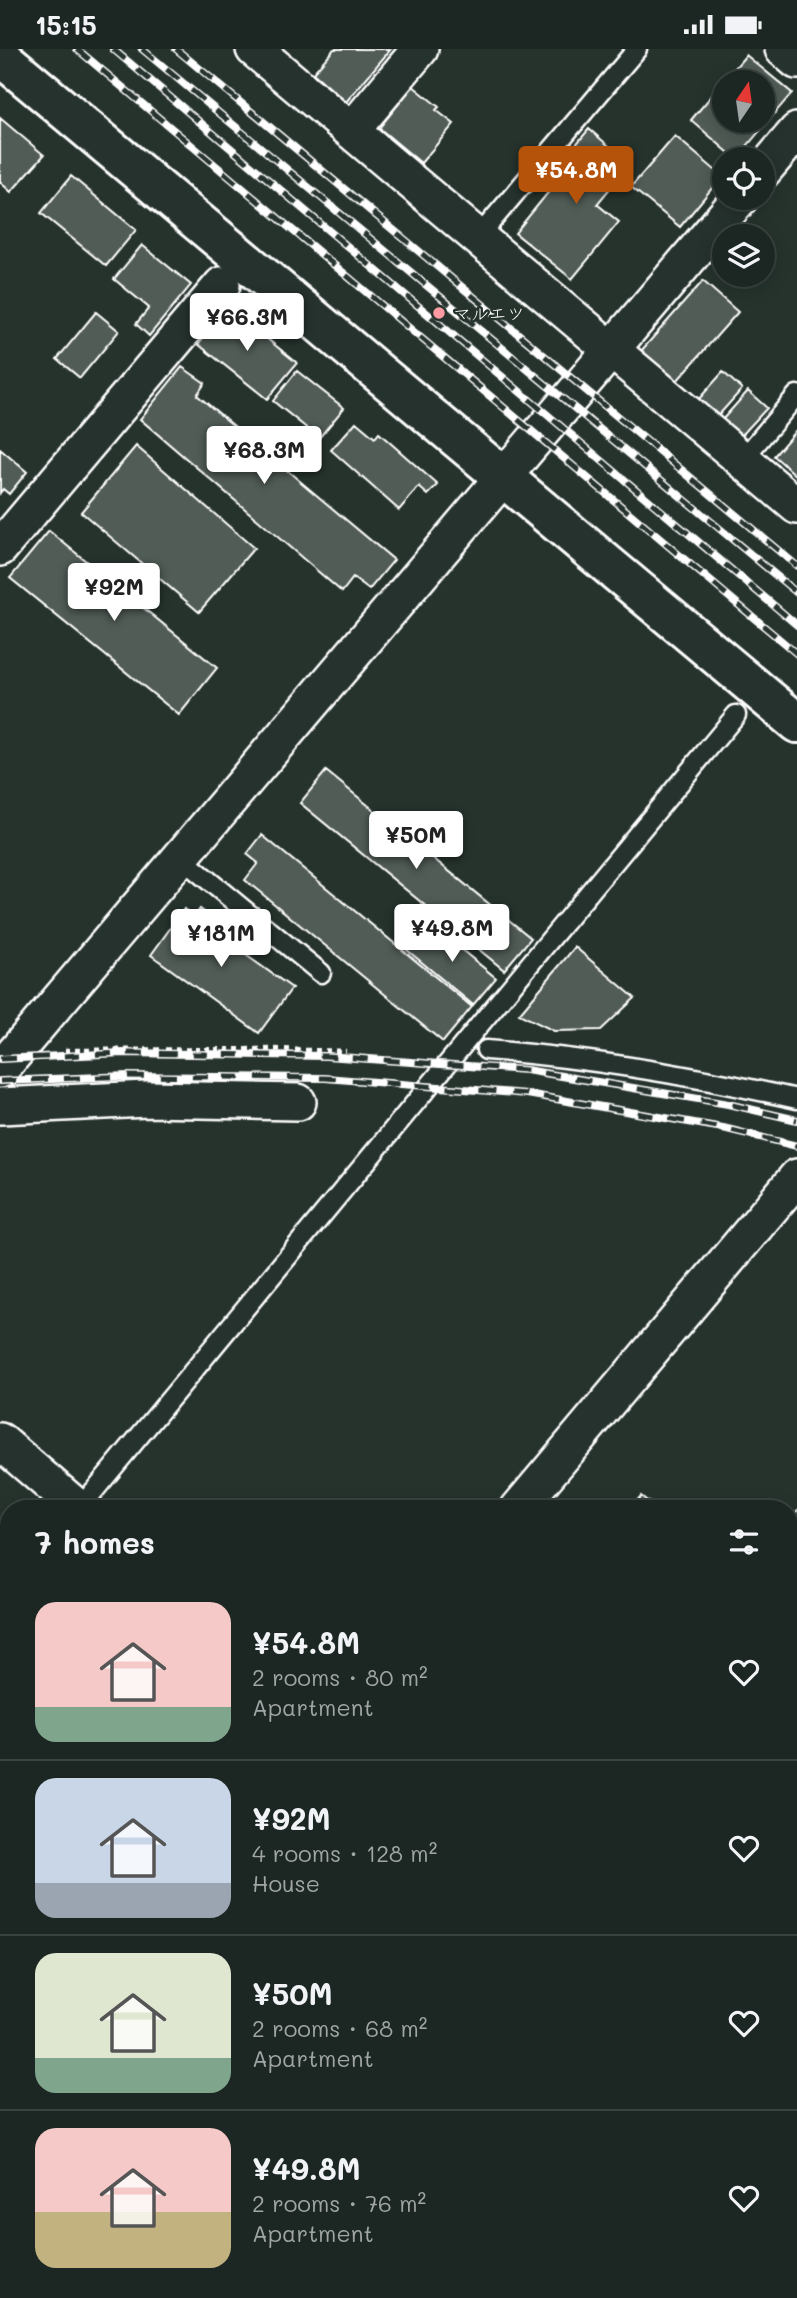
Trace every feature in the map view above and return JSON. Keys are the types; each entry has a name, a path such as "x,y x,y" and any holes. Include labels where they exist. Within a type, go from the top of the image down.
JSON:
{"street":[{"path":"254,49 797,506"},
{"path":"352,130 420,49"},
{"path":"783,49 797,61"},
{"path":"0,56 797,723"},
{"path":"775,157 797,131"},
{"path":"11,1048 180,857 730,210"},
{"path":"0,548 222,285"},
{"path":"0,1106 147,1099 298,1102"},
{"path":"526,1500 797,1177"},
{"path":"0,1441 69,1500"}],"lane":[{"path":"479,236 637,49"},
{"path":"743,459 797,395"},
{"path":"86,1500 736,715"},
{"path":"180,857 321,973"},
{"path":"486,1050 550,1055 797,1099"}],"path":[{"path":"11,1048 346,1051"}],"building":[{"path":"334,49 391,49 346,102 313,73"},
{"path":"746,55 764,70 733,70"},
{"path":"775,79 792,93 775,113"},
{"path":"413,86 439,107 436,110 454,124 421,163 379,128"},
{"path":"712,95 712,133 758,133 746,147 722,147 691,120"},
{"path":"0,118 44,155 11,192 0,182"},
{"path":"589,129 630,164 597,204 619,222 572,279 515,233 555,184 548,178"},
{"path":"675,136 712,167 712,188 680,227 631,187"},
{"path":"71,176 136,230 106,266 41,213"},
{"path":"142,245 191,285 149,336 136,324 149,308 114,279"},
{"path":"703,281 738,312 676,382 641,351"},
{"path":"228,307 297,363 267,399 198,344"},
{"path":"96,312 119,331 80,378 57,359"},
{"path":"182,367 205,383 197,395 394,560 369,590 353,578 342,592 140,419"},
{"path":"297,371 344,408 319,438 273,401"},
{"path":"723,372 742,389 717,417 698,400"},
{"path":"748,391 767,408 741,436 722,420"},
{"path":"356,422 375,438 379,433 438,485 428,495 419,487 399,510 331,450"},
{"path":"797,429 797,476 774,456"},
{"path":"136,446 254,548 199,612 81,512"},
{"path":"0,449 27,472 9,494 3,489 0,493"},
{"path":"49,531 217,668 179,715 10,578"},
{"path":"326,771 531,938 504,970 300,803"},
{"path":"262,835 472,1007 443,1042 245,880 258,863 247,854"},
{"path":"184,909 194,917 200,909 229,931 225,940 292,988 259,1033 151,955"},
{"path":"430,924 496,978 473,1005 407,950"},
{"path":"575,947 635,998 601,1030 554,1031 519,1014"}],"railway":[{"path":"77,49 797,654"},
{"path":"113,49 797,625"},
{"path":"142,49 797,593"},
{"path":"176,49 797,566"},
{"path":"0,1059 123,1053 326,1056 526,1070 728,1104 797,1120"},
{"path":"0,1081 128,1076 325,1078 527,1094 723,1128 797,1146"}],"place":[{"name":"マルエツ","path":"439,313"}]}
